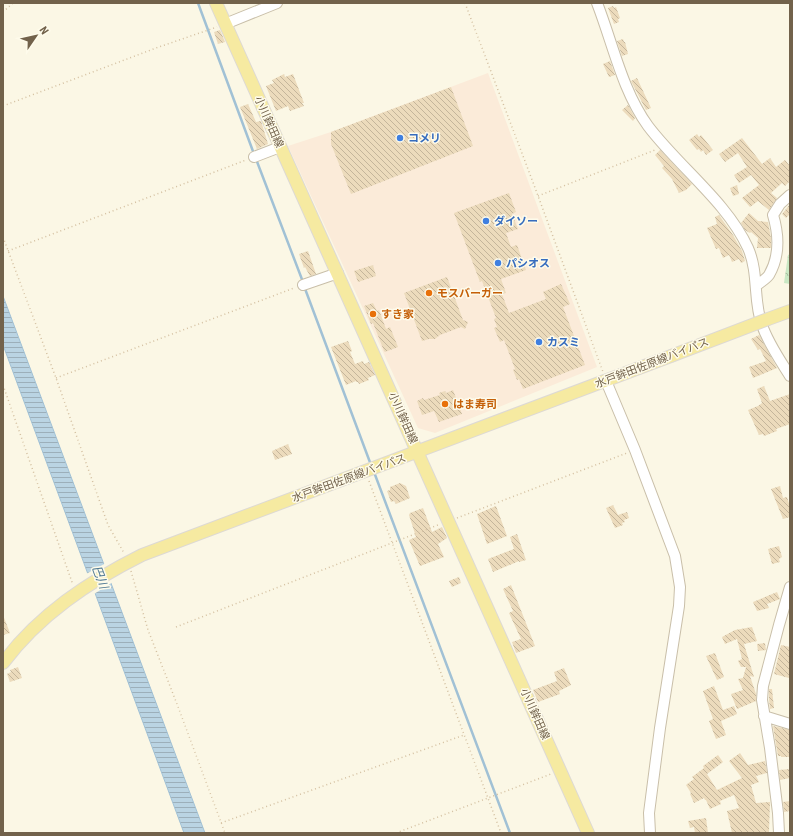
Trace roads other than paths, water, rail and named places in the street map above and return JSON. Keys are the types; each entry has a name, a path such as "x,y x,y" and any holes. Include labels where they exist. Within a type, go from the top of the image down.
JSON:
{"main road":[{"name":"小川鉾田線","path":"216,3 588,833"},
{"name":"水戸鉾田佐原線バイパス","path":"3,663 36,626 63,602 126,563 157,549 790,311"}],"street":[{"path":"225,24 277,3"},
{"path":"597,3 632,99 648,125 665,146 724,210 748,248 757,285 761,324 766,336 790,376"},
{"path":"256,156 280,147"},
{"path":"757,285 768,276 778,251 777,229 773,215 780,204 790,195"},
{"path":"305,284 338,273"},
{"path":"606,381 635,450 675,556 680,587 679,606 660,728 650,805 650,833"},
{"path":"779,833 770,748 762,700 763,686 790,587"},
{"path":"764,716 790,724"}],"water":[{"name":"巴川","path":"3,296 205,833 184,833 3,345"}],"waterway":[{"path":"198,3 254,154"},
{"path":"256,159 303,282"},
{"path":"304,286 371,465"},
{"path":"374,472 510,833"}],"place":[{"name":"コメリ","path":"400,138"},
{"name":"ダイソー","path":"486,221"},
{"name":"パシオス","path":"498,263"},
{"name":"モスバーガー","path":"429,293"},
{"name":"すき家","path":"373,314"},
{"name":"カスミ","path":"539,342"},
{"name":"はま寿司","path":"445,404"}]}
